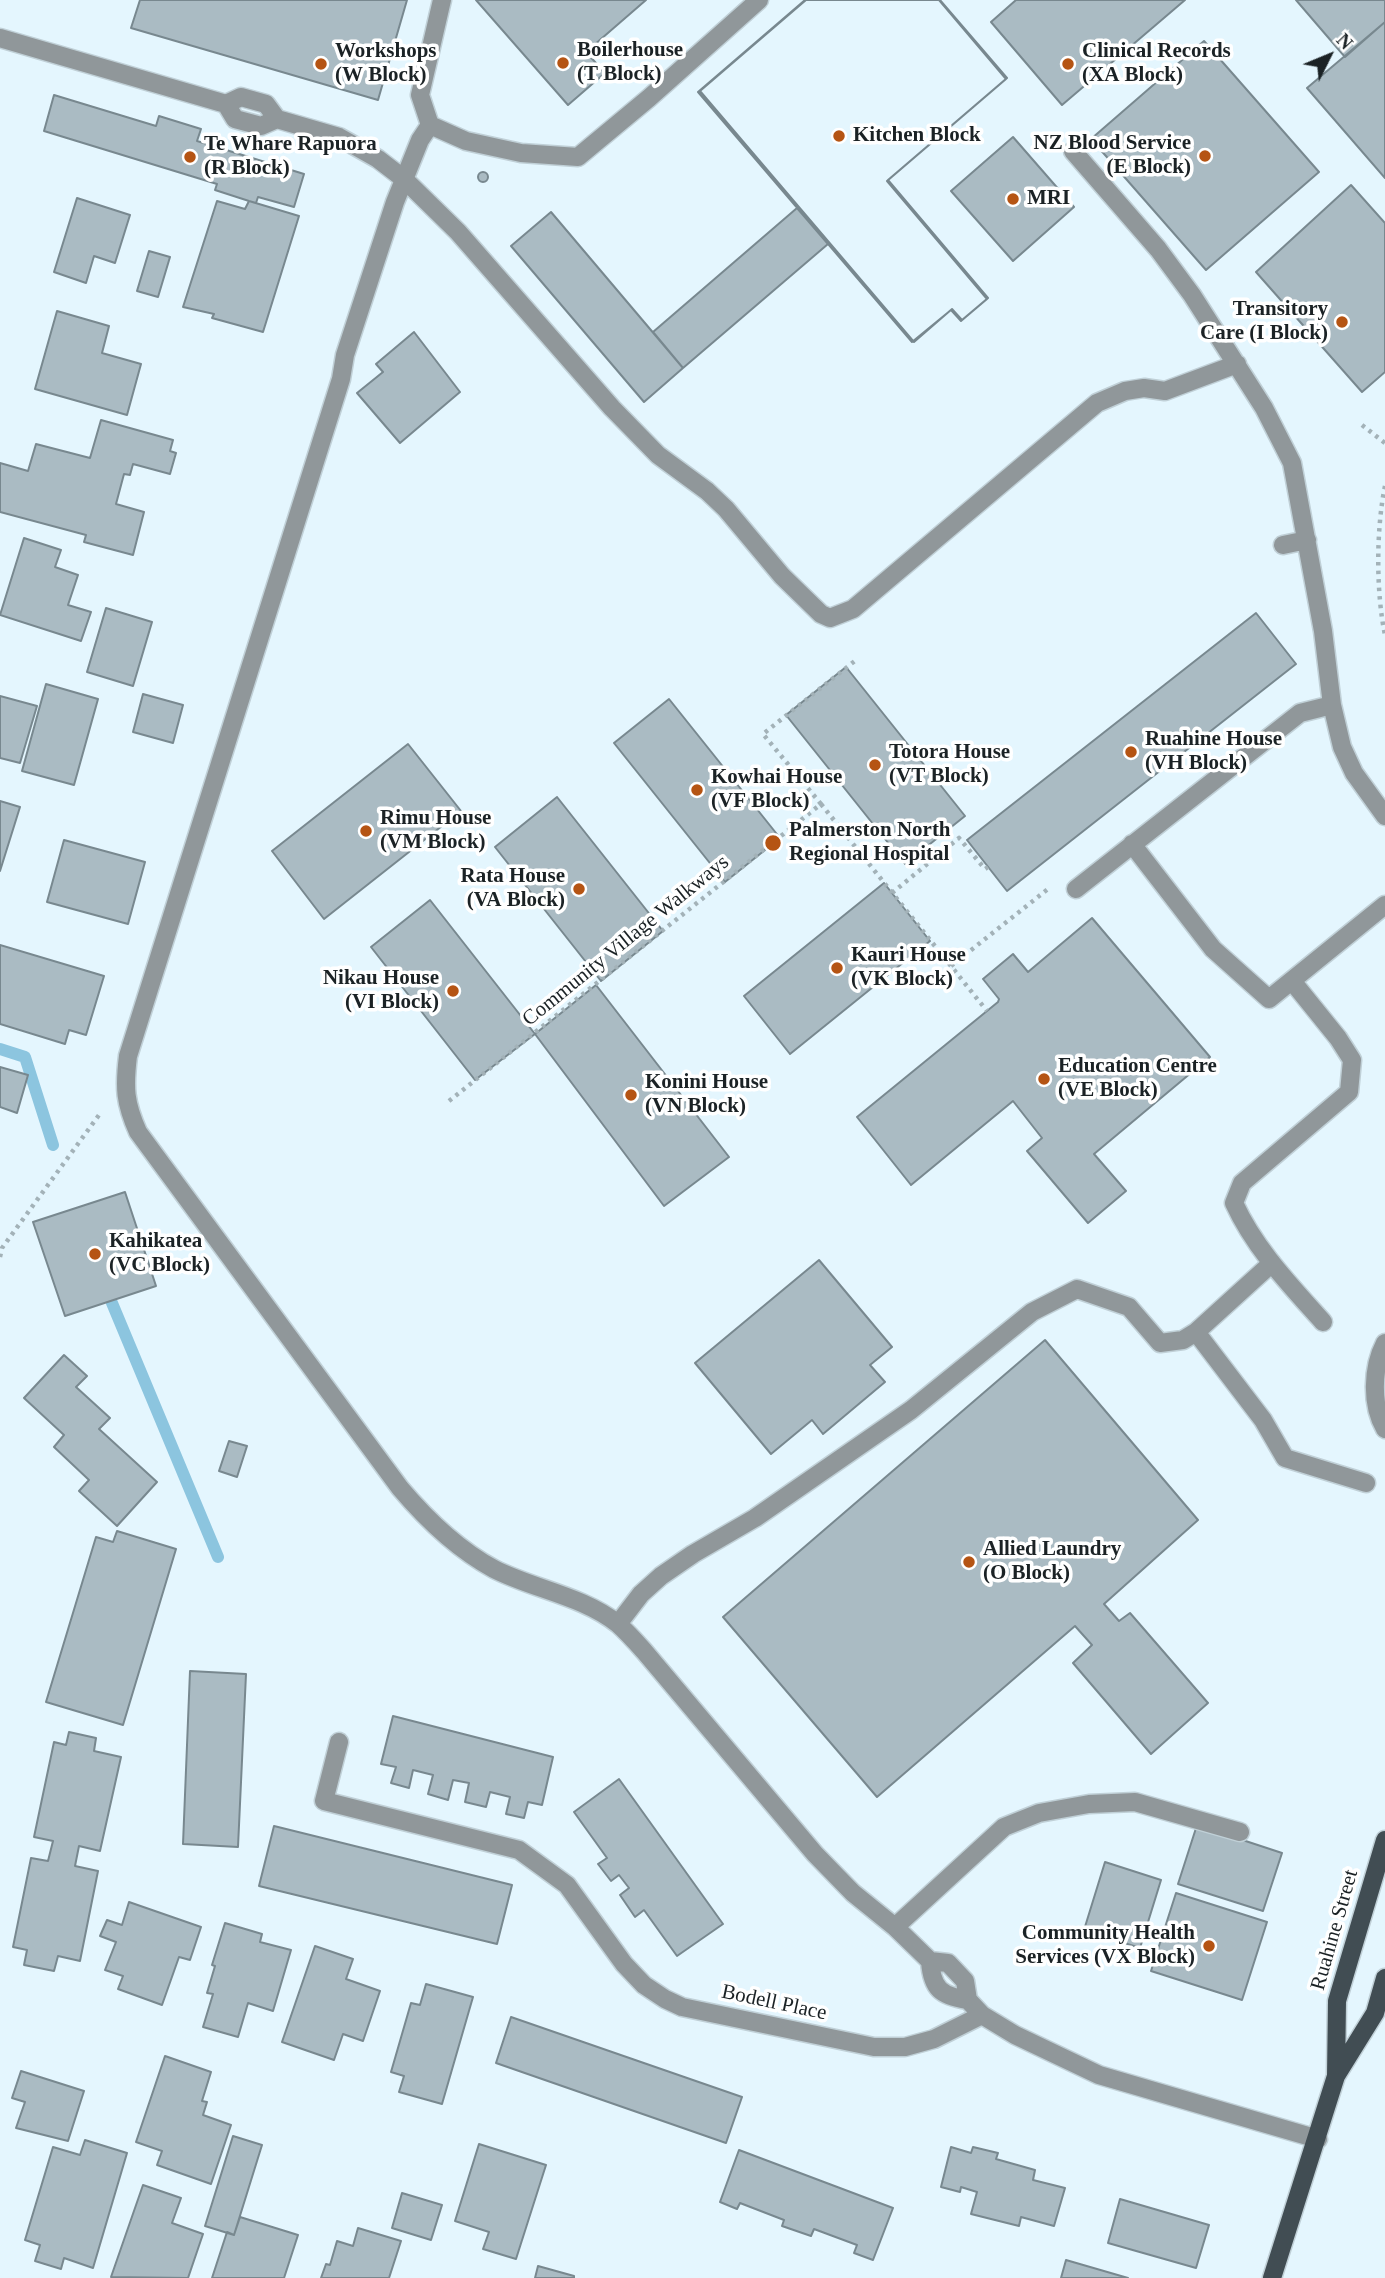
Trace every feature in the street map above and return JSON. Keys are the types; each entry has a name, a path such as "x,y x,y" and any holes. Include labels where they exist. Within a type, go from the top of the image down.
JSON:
{"main road":[{"name":"Ruahine Street","path":"1272,2278 1336,2076 1337,2001 1385,1840"},
{"name":"Ruahine Street","path":"1336,2076 1375,2013 1385,1978"}],"street":[{"path":"442,0 420,95 430,125 466,141 521,153 578,157 759,0"},
{"path":"0,38 226,104 235,119 261,126 277,119 339,137 378,159 404,179 458,232 612,408 658,455 698,484 726,509 782,576 821,614 830,618 853,609 1097,403 1125,391 1144,388 1165,391 1237,364"},
{"path":"430,125 420,140 404,179 345,355 341,379 128,1056 125,1086 127,1108 146,1143 400,1488 427,1519 451,1540 494,1569 593,1609 618,1624 644,1651 815,1854 853,1893 895,1927 930,1961 931,1979 948,1997 968,2000 982,2015 1015,2035 1099,2075 1318,2139"},
{"path":"1073,151 1158,248 1192,295 1264,408 1292,463 1323,631 1332,705 1342,747 1354,773 1385,816"},
{"path":"1283,545 1307,540"},
{"path":"1076,889 1300,713 1332,705"},
{"path":"1132,844 1213,949 1269,999 1385,905"},
{"path":"1292,981 1338,1038 1352,1060 1349,1092 1242,1183 1234,1203 1244,1226 1323,1322"},
{"path":"618,1624 641,1594 661,1576 693,1553 755,1518 892,1423 962,1371 1032,1312 1077,1289 1129,1307 1160,1343 1183,1340 1196,1332 1272,1263"},
{"path":"1196,1332 1263,1420 1285,1458 1366,1483"},
{"path":"1385,1343 1374,1381 1379,1419 1385,1429"},
{"name":"Bodell Place","path":"339,1742 324,1801 519,1850 567,1885 624,1964 644,1985 682,2007 884,2047 905,2047 934,2039 982,2015"},
{"path":"895,1927 1004,1827 1040,1813 1089,1804 1136,1802 1240,1832"}],"path":[{"path":"1362,425 1385,443"},
{"path":"1385,486 1381,508 1379,609 1385,635"},
{"path":"856,660 763,734 987,1011"},
{"name":"Community Village Walkways","path":"449,1101 821,804"},
{"path":"892,893 959,838 985,869 988,867"},
{"path":"951,966 1065,875 1076,889"},
{"path":"0,1256 2,1248 100,1114 127,1108"}],"building":[{"name":"Workshops (W Block)","path":"140,0 407,0 378,100 131,28"},
{"name":"Boilerhouse (T Block)","path":"476,0 646,0 586,52 605,73 568,105"},
{"name":"Kitchen Block","path":"805,0 939,0 1006,79 887,181 987,299 961,321 951,310 912,342 698,92"},
{"name":"Kitchen Block","path":"806,0 940,0 1007,78 888,180 988,298 962,320 952,309 914,342 700,91"},
{"name":"Clinical Records (XA Block)","path":"1016,0 1185,0 1062,105 991,22"},
{"path":"1296,0 1385,0 1385,22 1345,57"},
{"path":"1385,22 1385,178 1307,88"},
{"name":"NZ Blood Service (E Block)","path":"1204,41 1319,172 1206,270 1091,139"},
{"name":"Te Whare Rapuora (R Block)","path":"54,95 156,126 159,116 201,129 197,141 304,174 294,207 258,197 256,203 249,201 215,190 217,184 44,131"},
{"name":"MRI","path":"1013,137 1074,207 1013,261 951,191"},
{"path":"483,172 487,173 487,181 483,182 479,181 478,177 479,173"},
{"name":"Transitory Care (I Block)","path":"1351,185 1385,223 1385,372 1362,392 1256,272"},
{"path":"77,198 130,215 115,263 94,256 86,283 54,272"},
{"path":"217,201 245,209 249,201 299,216 263,332 212,318 214,314 183,307"},
{"path":"797,208 828,244 683,368 653,332"},
{"path":"551,212 683,368 644,402 511,246"},
{"path":"149,251 170,257 158,297 137,291"},
{"path":"57,311 109,326 102,353 141,364 127,415 35,389"},
{"path":"414,332 460,392 400,443 357,393 383,372 376,364"},
{"path":"101,420 173,440 170,451 176,453 170,474 133,464 130,475 124,474 116,504 144,512 133,555 84,542 86,535 0,512 0,463 28,471 36,444 90,458"},
{"path":"24,538 61,550 55,567 78,575 68,605 91,612 81,641 0,615"},
{"path":"106,608 152,622 133,686 87,672"},
{"name":"Ruahine House (VH Block)","path":"1256,613 1296,664 1007,891 967,840"},
{"name":"Totora House (VT Block)","path":"846,667 965,816 905,864 786,715"},
{"path":"46,684 98,699 74,785 22,771"},
{"path":"143,694 183,705 173,743 133,732"},
{"path":"0,696 37,706 20,763 0,758"},
{"name":"Kowhai House (VF Block)","path":"669,699 780,838 725,882 614,743"},
{"name":"Rimu House (VM Block)","path":"408,744 461,811 324,919 272,851"},
{"name":"Rata House (VA Block)","path":"557,797 663,931 601,981 495,847"},
{"path":"0,801 20,807 0,871"},
{"path":"64,840 145,862 128,924 47,902"},
{"name":"Kauri House (VK Block)","path":"884,883 930,941 790,1054 744,996"},
{"name":"Nikau House (VI Block)","path":"430,900 535,1034 475,1080 371,947"},
{"name":"Education Centre (VE Block)","path":"1092,918 1210,1057 1094,1154 1126,1191 1088,1223 1027,1151 1042,1138 1013,1101 911,1185 857,1117 998,1002 999,999 983,979 1013,954 1028,972"},
{"path":"0,945 104,976 86,1035 69,1030 65,1044 0,1024"},
{"name":"Konini House (VN Block)","path":"596,985 729,1157 664,1206 535,1034"},
{"path":"0,1067 28,1075 17,1113 0,1107"},
{"name":"Kahikatea (VC Block)","path":"125,1192 156,1286 65,1316 33,1222"},
{"path":"819,1260 892,1347 870,1365 885,1382 823,1434 812,1420 771,1454 695,1363"},
{"name":"Allied Laundry (O Block)","path":"1045,1340 1198,1520 1104,1604 1119,1621 1130,1613 1208,1703 1151,1754 1073,1663 1092,1645 1075,1626 877,1797 723,1617"},
{"path":"64,1355 87,1376 76,1387 110,1418 99,1429 157,1482 117,1526 79,1491 89,1480 54,1447 64,1435 24,1398"},
{"path":"229,1441 247,1446 237,1477 219,1471"},
{"path":"117,1531 176,1549 123,1725 46,1702 96,1537 113,1542"},
{"path":"190,1671 246,1674 238,1847 183,1844"},
{"path":"393,1716 553,1757 542,1805 528,1802 524,1818 506,1814 510,1797 490,1792 486,1807 465,1802 469,1783 453,1780 448,1800 428,1794 433,1775 413,1770 409,1788 391,1783 396,1767 381,1764"},
{"path":"69,1732 96,1738 94,1751 121,1757 100,1851 79,1846 75,1866 98,1871 80,1961 58,1956 54,1971 24,1965 27,1950 13,1947 31,1858 48,1861 53,1841 34,1837 54,1742 66,1745"},
{"path":"619,1779 723,1924 677,1956 644,1910 635,1917 620,1895 629,1888 619,1875 611,1881 598,1864 607,1858 574,1812"},
{"name":"Community Health Services (VX Block)","path":"1197,1825 1282,1853 1263,1911 1178,1884"},
{"path":"274,1826 512,1885 497,1944 259,1886"},
{"name":"Community Health Services (VX Block)","path":"1105,1862 1161,1880 1140,1948 1084,1930"},
{"name":"Community Health Services (VX Block)","path":"1176,1893 1267,1922 1242,2000 1151,1971"},
{"path":"129,1902 201,1927 190,1960 179,1957 162,2005 118,1989 123,1976 105,1970 116,1942 100,1936 107,1920 122,1925"},
{"path":"225,1923 262,1934 260,1942 291,1950 273,2011 248,2003 238,2037 203,2027 213,1994 207,1993 215,1966 212,1965"},
{"path":"315,1946 353,1959 346,1979 380,1991 363,2041 343,2034 334,2060 282,2042"},
{"path":"426,1984 473,1997 442,2104 399,2092 404,2076 391,2072 411,2003 420,2005"},
{"path":"511,2017 742,2097 726,2143 496,2063"},
{"path":"165,2056 211,2072 202,2101 207,2102 203,2115 231,2125 211,2184 157,2165 162,2151 136,2142"},
{"path":"21,2071 84,2091 68,2141 16,2128 25,2102 12,2098"},
{"path":"233,2136 262,2145 234,2235 205,2226"},
{"path":"85,2140 127,2153 93,2268 64,2258 61,2269 35,2261 40,2245 25,2240 53,2147 80,2155"},
{"path":"479,2144 546,2165 516,2259 483,2249 489,2232 455,2221"},
{"path":"951,2147 971,2153 973,2147 998,2153 996,2159 1035,2170 1033,2180 1065,2188 1054,2226 1021,2217 1019,2226 971,2214 977,2192 961,2187 960,2192 941,2187"},
{"path":"739,2150 893,2208 873,2260 854,2253 857,2245 814,2229 811,2236 782,2226 784,2220 740,2203 737,2209 720,2202"},
{"path":"143,2185 181,2198 172,2223 203,2234 188,2278 111,2277"},
{"path":"402,2193 442,2205 431,2240 392,2228"},
{"path":"1120,2199 1209,2225 1196,2268 1108,2243"},
{"path":"240,2217 298,2235 284,2278 212,2278 227,2232 234,2235"},
{"path":"358,2228 401,2241 389,2278 321,2278 326,2264 330,2265 337,2241 353,2246"},
{"path":"1066,2260 1128,2278 1061,2278"},
{"path":"538,2266 574,2276 574,2278 535,2278"}],"waterway":[{"path":"0,1049 25,1057 53,1145"},
{"path":"112,1303 218,1557"}],"place":[{"name":"Boilerhouse (T Block)","path":"563,63"},
{"name":"Workshops (W Block)","path":"321,64"},
{"name":"Clinical Records (XA Block)","path":"1068,64"},
{"name":"Kitchen Block","path":"839,136"},
{"name":"NZ Blood Service (E Block)","path":"1205,156"},
{"name":"Te Whare Rapuora (R Block)","path":"190,157"},
{"name":"MRI","path":"1013,199"},
{"name":"Transitory Care (I Block)","path":"1342,322"},
{"name":"Ruahine House (VH Block)","path":"1131,752"},
{"name":"Totora House (VT Block)","path":"875,765"},
{"name":"Kowhai House (VF Block)","path":"697,790"},
{"name":"Rimu House (VM Block)","path":"366,831"},
{"name":"Palmerston North Regional Hospital","path":"773,843"},
{"name":"Rata House (VA Block)","path":"579,889"},
{"name":"Kauri House (VK Block)","path":"837,968"},
{"name":"Nikau House (VI Block)","path":"453,991"},
{"name":"Education Centre (VE Block)","path":"1044,1079"},
{"name":"Konini House (VN Block)","path":"631,1095"},
{"name":"Kahikatea (VC Block)","path":"95,1254"},
{"name":"Allied Laundry (O Block)","path":"969,1562"},
{"name":"Community Health Services (VX Block)","path":"1209,1946"}]}
